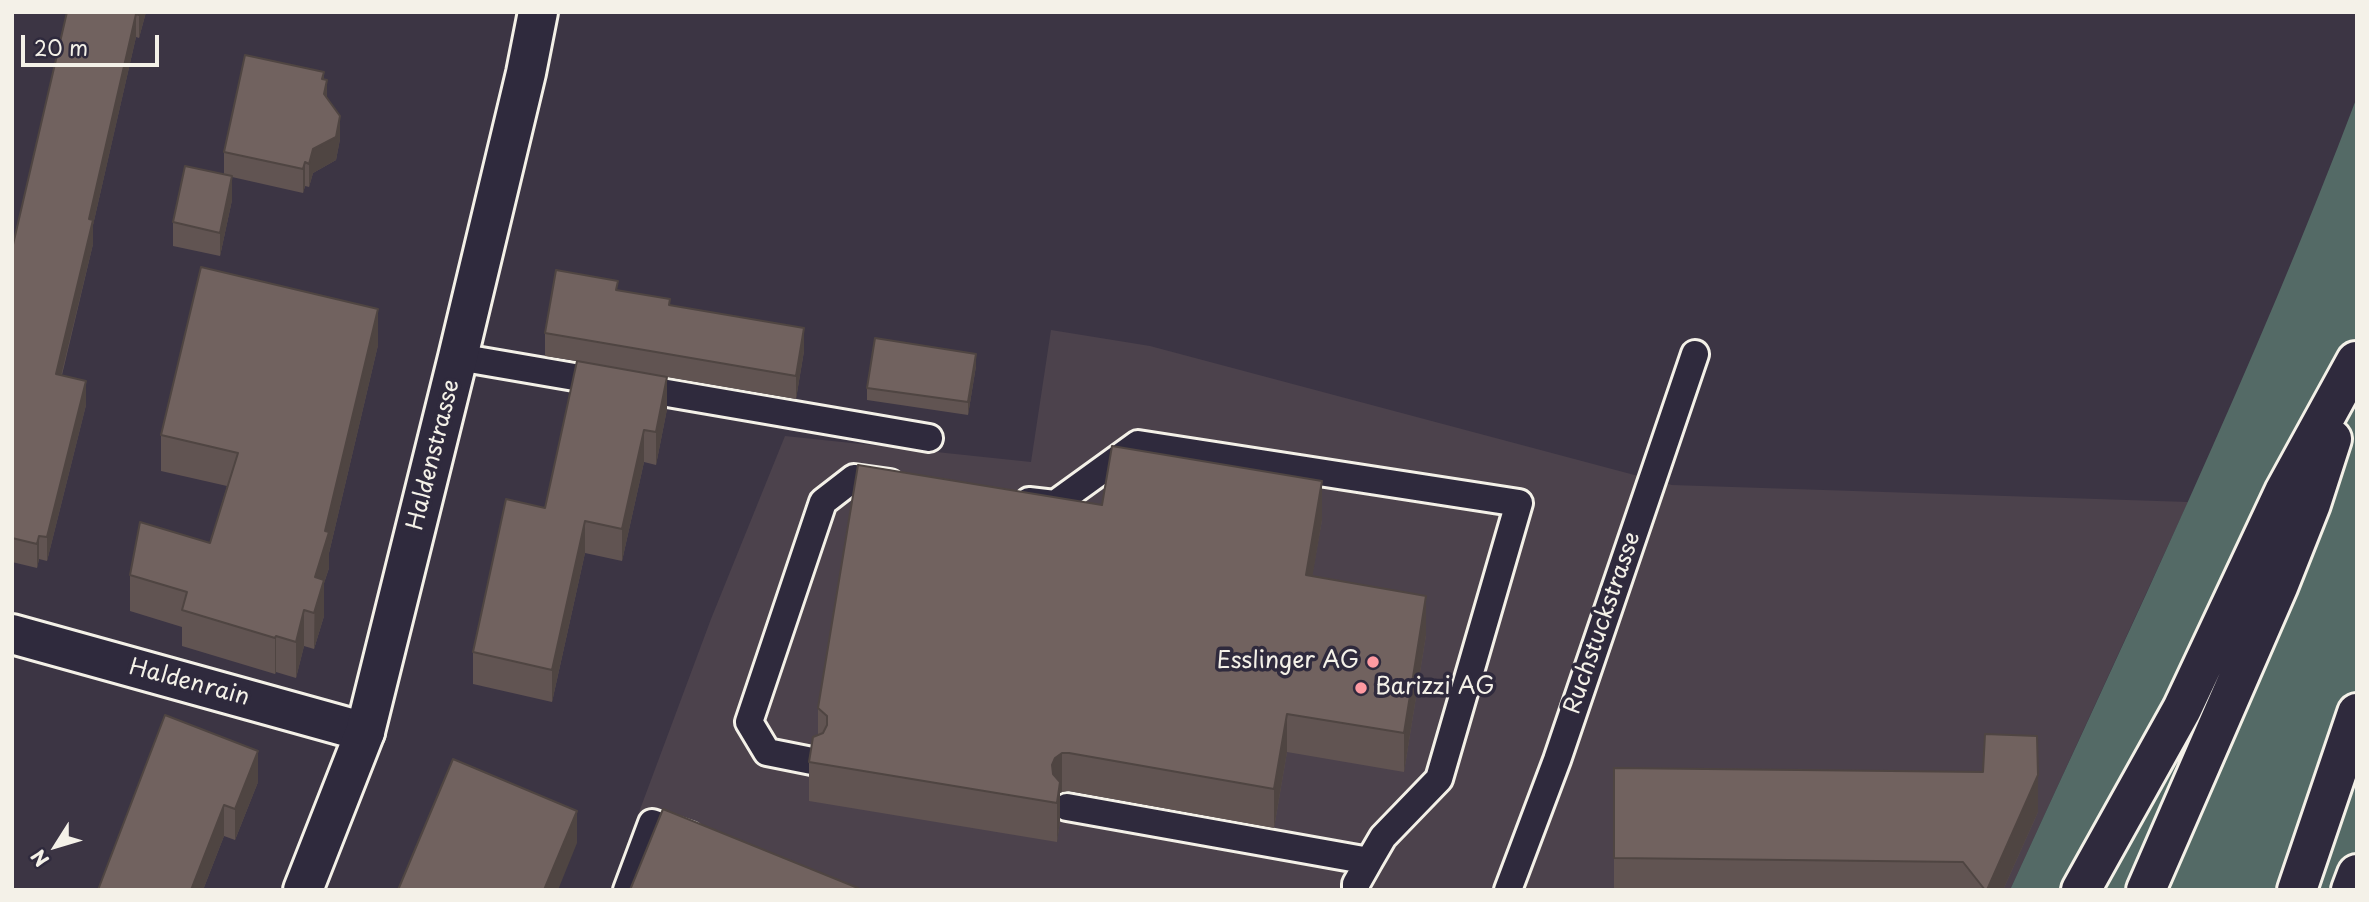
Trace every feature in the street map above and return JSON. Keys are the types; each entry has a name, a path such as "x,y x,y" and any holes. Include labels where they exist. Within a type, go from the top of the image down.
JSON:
{"main road":[{"name":"Haldenstrasse","path":"303,890 365,732 458,357 538,12"},
{"path":"2081,890 2182,709 2284,492 2356,360"},
{"path":"2146,890 2307,516 2356,360"},
{"name":"Haldenrain","path":"12,634 365,732"},
{"path":"2297,890 2357,713"},
{"path":"2351,890 2357,874"}],"lane":[{"name":"Ruchstuckstrasse","path":"1508,890 1557,760 1695,354"},
{"path":"458,357 929,438"},
{"path":"1002,497 1055,504 1138,444 1518,503 1439,779 1383,836 1356,884 1356,890"},
{"path":"812,761 767,752 749,722 822,502 854,478 908,485"},
{"path":"1067,807 1369,861"},
{"path":"627,890 652,823 715,845"}],"shaded area":[{"path":"1051,330 1150,346 1672,485 2188,502 2010,890 610,890 711,619 785,436 1031,462"}],"green space":[{"path":"2357,97 2357,890 2010,890 2234,397 2318,198"}],"building":[{"path":"67,12 140,12 139,15 136,14 89,219 93,220 56,374 86,381 47,537 39,536 37,544 12,538 12,249"},
{"path":"245,55 324,72 322,79 327,80 324,94 340,116 336,137 313,149 309,164 305,162 303,169 224,152"},
{"path":"185,166 232,176 220,233 173,222"},
{"path":"201,267 378,309 325,531 329,532 315,577 324,580 314,613 304,610 296,642 182,610 187,592 130,575 140,522 210,543 238,453 161,435"},
{"path":"556,270 618,281 616,290 670,299 669,305 804,328 796,376 545,333"},
{"path":"875,338 976,354 968,402 867,388"},
{"path":"577,361 667,377 656,432 644,430 622,529 585,521 552,670 473,652 506,499 545,508"},
{"path":"1112,446 1322,481 1306,575 1426,596 1404,733 1287,714 1274,789 1062,753 1055,758 1052,765 1053,774 1060,782 1057,803 809,762 813,737 823,733 827,725 827,716 818,708 858,465 1102,505"},
{"path":"165,715 258,751 235,809 224,805 191,890 98,890"},
{"path":"1985,734 2037,736 2038,775 1987,890 1963,862 1614,858 1614,768 1983,772"},
{"path":"453,759 577,811 544,890 398,890"},
{"path":"663,809 858,888 630,890"}],"place":[{"name":"Esslinger AG","path":"1373,662"},
{"name":"Barizzi AG","path":"1361,688"}]}
